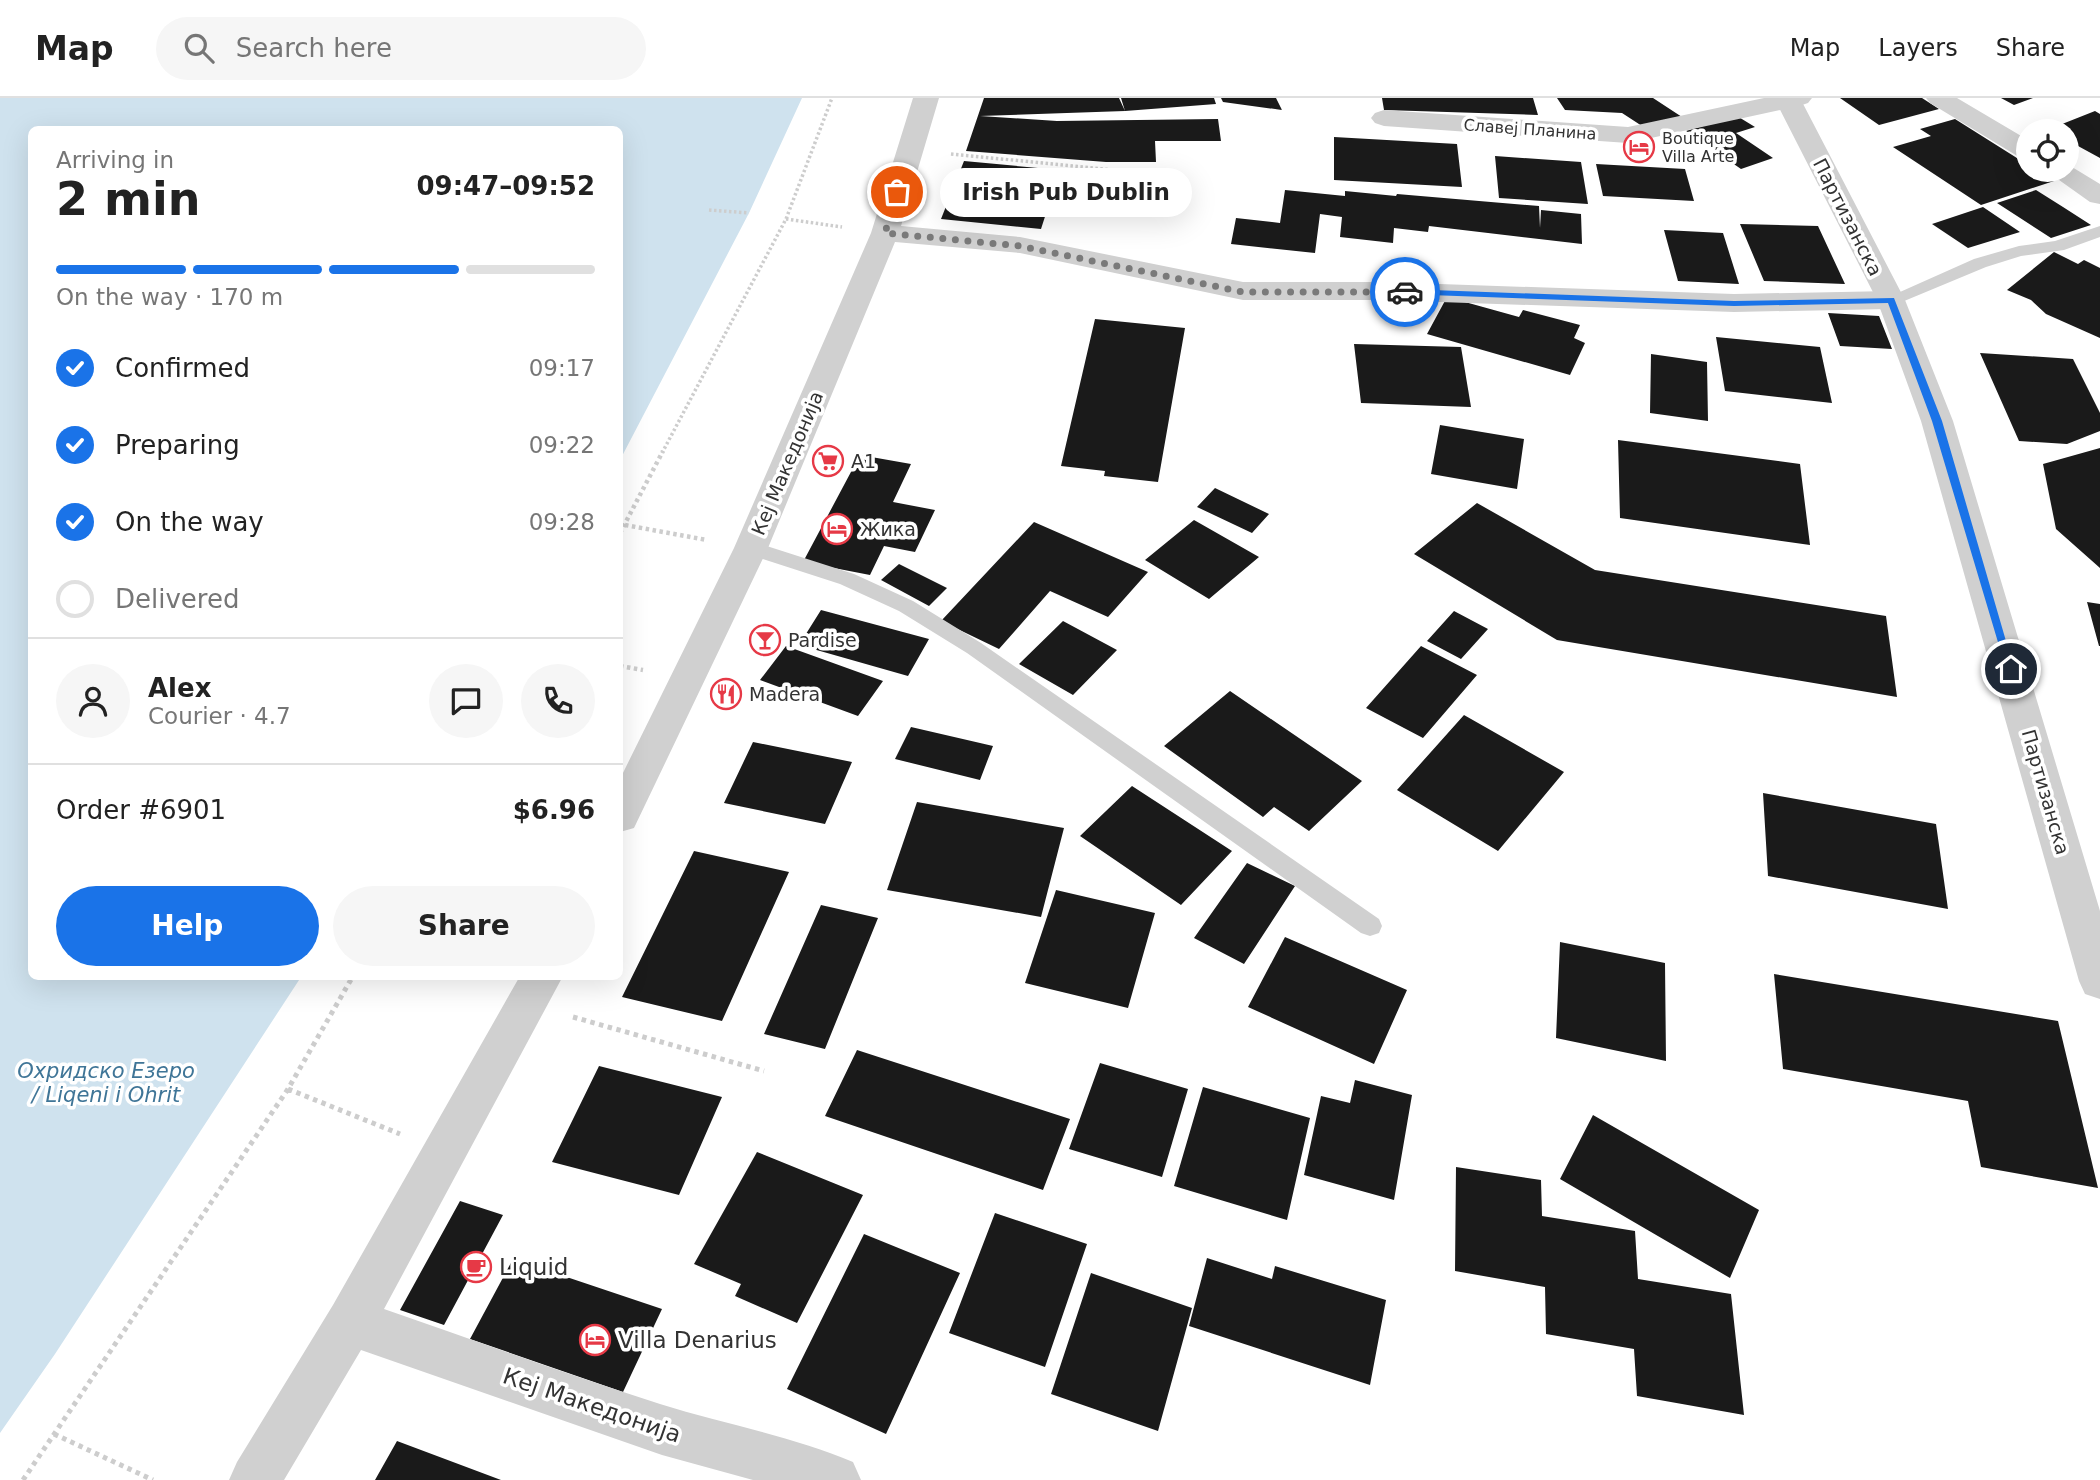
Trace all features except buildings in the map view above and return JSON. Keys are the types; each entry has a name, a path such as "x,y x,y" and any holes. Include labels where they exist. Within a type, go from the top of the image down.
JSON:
{"street":[{"name":"Кеј Македонија","path":"623,811 751,548 885,233 926,98"},
{"path":"1939,98 2016,144"},
{"name":"Славеј Планина","path":"1384,118 1628,135 1792,99"},
{"name":"Партизанска","path":"1792,99 1891,300 1937,421 2100,981"},
{"path":"2077,182 2100,196"},
{"path":"885,233 1020,246 1243,292 1382,291 1734,303 1891,300"},
{"path":"255,1480 350,1322 536,990"},
{"name":"Кеј Македонија","path":"350,1322 662,1430 786,1463 835,1480"}],"lane":[{"path":"1891,300 1980,263 2019,251 2058,246 2100,230"},
{"path":"751,548 847,579 906,606 974,648 1370,926"}],"path":[{"path":"623,528 786,219 832,98"},
{"path":"909,150 1185,177"},
{"path":"709,210 750,213"},
{"path":"786,219 885,233"},
{"path":"625,525 751,548"},
{"path":"23,1480 288,1089 351,980"},
{"path":"536,990 764,1071"},
{"path":"288,1089 446,1152"},
{"path":"54,1434 153,1480"}],"water":[{"name":"Охридско Езеро / Liqeni i Ohrit","path":"0,98 802,98 749,213 623,454 623,126 28,126 28,980 299,980 55,1354 0,1433"}],"way so far":[{"path":"897,192 885,233 1020,246 1243,292 1405,292"}],"place":[{"name":"Boutique Villa Arte","path":"1639,147"},
{"name":"Irish Pub Dublin","path":"897,192"},
{"name":"A1","path":"828,461"},
{"name":"Жика","path":"837,529"},
{"name":"Pardise","path":"765,640"},
{"name":"Madera","path":"726,694"},
{"name":"Liquid","path":"476,1267"},
{"name":"Villa Denarius","path":"595,1340"}],"route":[{"path":"1405,292 1734,303 1891,300 1937,421 2011,669"}]}
